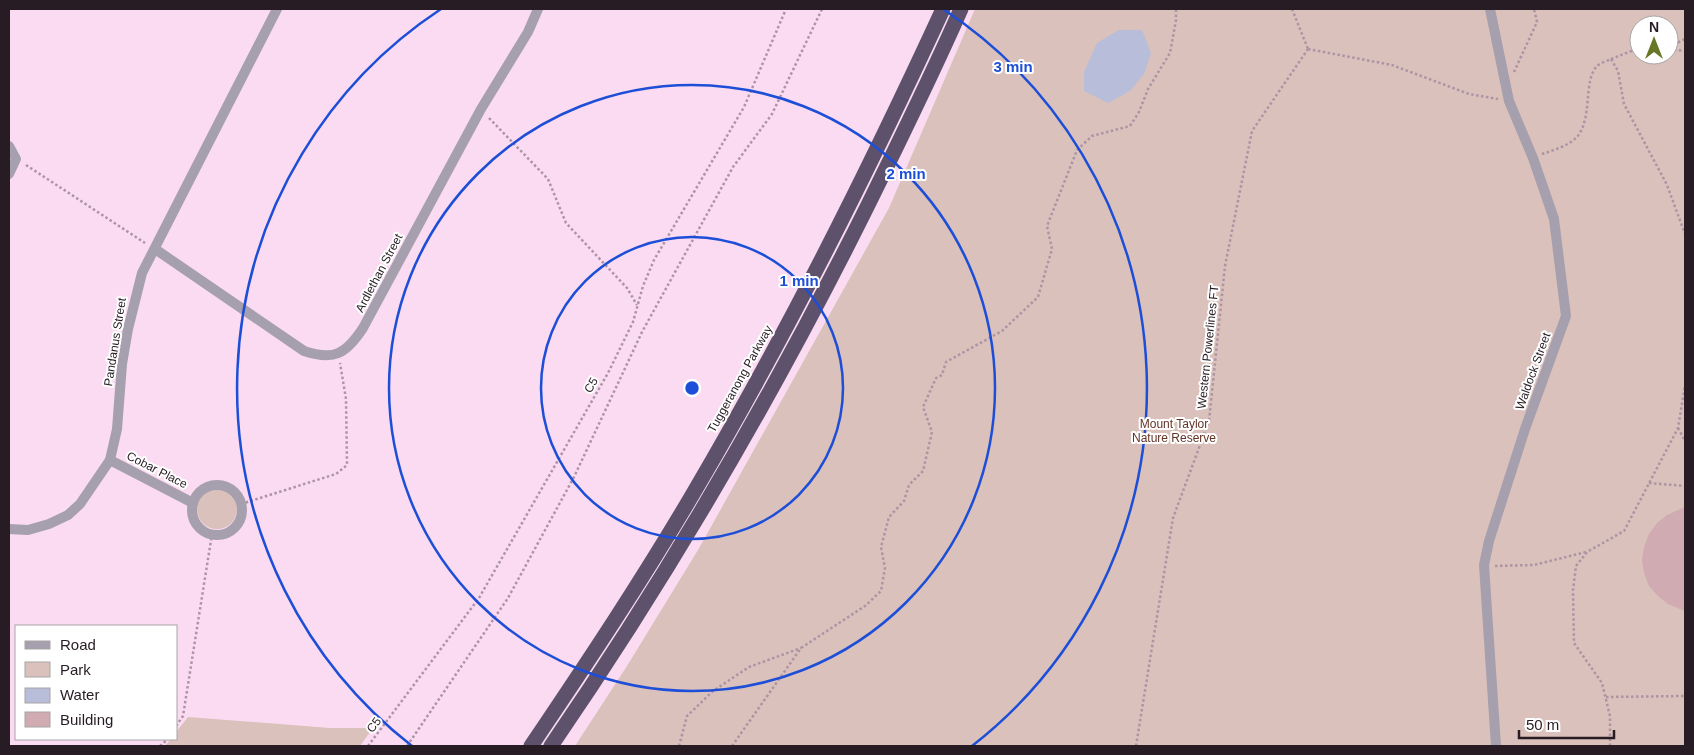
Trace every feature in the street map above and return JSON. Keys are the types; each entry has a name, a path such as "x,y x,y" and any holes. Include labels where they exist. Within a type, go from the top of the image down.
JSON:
{"highway":[{"name":"Tuggeranong Parkway","path":"531,746 654,558 760,376 827,251 882,140 943,9"},
{"path":"551,746 664,572 725,472 782,371 900,142 961,9"}],"street":[{"name":"Pandanus Street","path":"9,529 28,530 50,524 68,515 80,504 110,460 117,429 122,364 128,329 142,273 277,9"},
{"name":"Ardlethan Street","path":"339,354 350,346 363,328 481,109 528,32 538,9"},
{"name":"Waldock Street","path":"1490,9 1509,101 1533,158 1554,219 1566,316 1524,429 1489,541 1484,565 1496,746"},
{"path":"9,146 16,159 9,174"},
{"path":"155,249 304,351 316,355 328,356 339,354"},
{"name":"Cobar Place","path":"110,460 193,502"},
{"name":"Cobar Place","path":"212,534 203,531 195,521 192,513 193,502 202,490 209,486 218,485 226,487 234,491 241,504"},
{"path":"212,534 224,533 235,526 241,515 241,504"}],"path":[{"name":"C5","path":"368,746 479,598 608,373 633,322 643,286 654,260 744,106 786,9"},
{"path":"407,746 508,598 574,477 642,332 733,168 772,114 822,9"},
{"path":"679,746 687,716 713,691 749,667 801,648 866,606 881,591 885,568 882,547 889,517 904,501 909,485 923,471 932,432 923,407 936,378 942,375 946,362 1002,331 1038,297 1052,249 1047,226 1077,150 1092,136 1130,126 1140,112 1148,89 1170,53 1176,9"},
{"path":"1292,9 1308,50 1392,65 1469,94 1509,101"},
{"path":"1506,89 1537,22 1534,9"},
{"name":"Western Powerlines FT","path":"1136,746 1174,518 1209,421 1225,266 1252,131 1308,50"},
{"path":"1533,158 1567,144 1578,136 1586,117 1591,75 1597,65 1629,52"},
{"path":"1611,59 1618,71 1624,104 1667,185 1685,234"},
{"path":"481,109 548,179 566,223 627,288 637,306"},
{"path":"16,159 155,249"},
{"path":"241,504 336,474 347,465 346,400 339,354"},
{"path":"1484,565 1534,565 1587,552 1624,531 1678,428 1685,385"},
{"path":"1678,428 1685,441"},
{"path":"1649,484 1685,486"},
{"path":"178,723 183,716 212,534"},
{"path":"1587,552 1576,566 1573,590 1574,643 1602,683 1610,716 1610,746"},
{"path":"732,746 801,648"},
{"path":"1606,697 1685,696"}],"green space":[{"name":"Mount Taylor Nature Reserve","path":"975,9 1685,9 1685,746 575,746 627,666 698,550 889,208"},
{"path":"213,489 221,489 228,492 234,498 237,509 234,520 228,526 221,529 213,529 206,526 200,520 197,513 197,505 200,498 206,492"},
{"path":"188,717 330,728 373,728 360,746 165,746 170,740 178,740 178,730"}],"water":[{"path":"1119,30 1142,30 1151,53 1144,74 1130,91 1108,103 1084,91 1084,72 1097,43"}],"building":[{"path":"1685,507 1685,611 1668,604 1649,586 1642,560 1649,534 1657,523 1667,515"}]}
